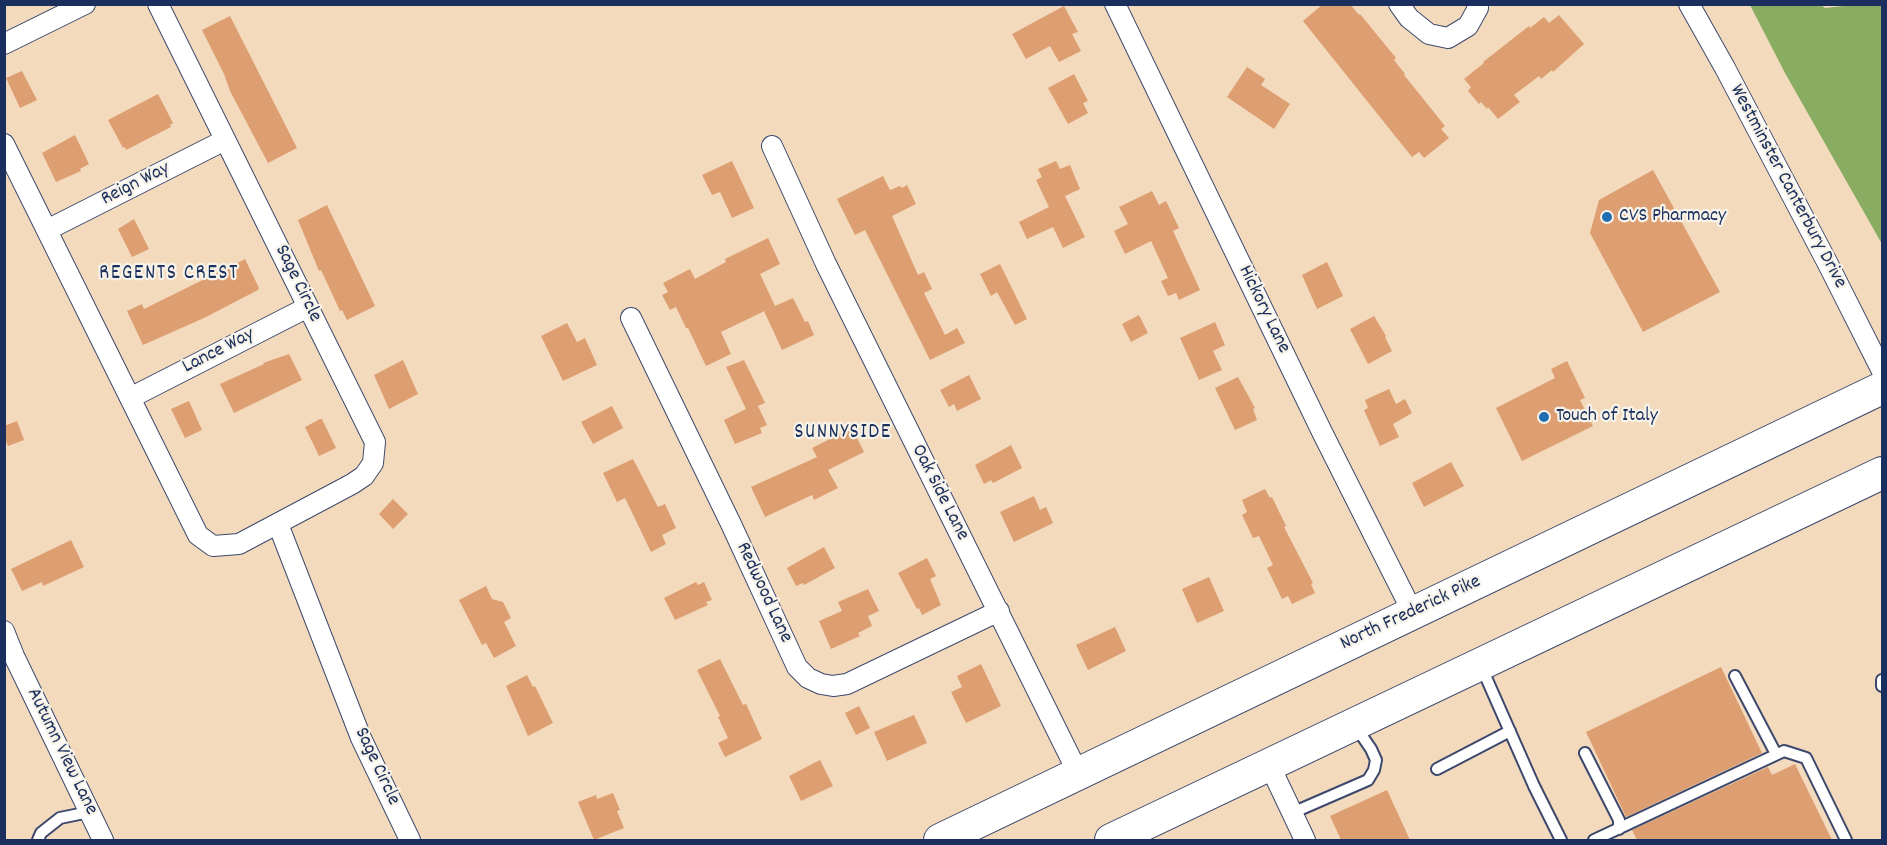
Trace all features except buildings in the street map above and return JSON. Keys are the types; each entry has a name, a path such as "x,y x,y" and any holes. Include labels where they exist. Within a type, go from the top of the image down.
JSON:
{"main road":[{"name":"North Frederick Pike","path":"940,840 1882,388"},
{"path":"1111,840 1882,473"}],"street":[{"path":"4,44 85,4"},
{"name":"Sage Circle","path":"4,144 198,535 213,546 239,544 364,476 373,463 375,442 158,4"},
{"name":"Hickory Lane","path":"1115,4 1312,411 1413,613"},
{"path":"1399,4 1409,18 1429,34 1448,38 1468,26 1478,8 1477,4"},
{"name":"Westminster Canterbury Drive","path":"1689,4 1823,254 1882,371"},
{"name":"Reign Way","path":"47,230 225,140"},
{"name":"Oak Side Lane","path":"772,146 825,264 1078,774"},
{"name":"Lance Way","path":"130,398 308,307"},
{"name":"Redwood Lane","path":"631,318 731,524 797,667 808,678 833,686 847,684 999,611"},
{"name":"Sage Circle","path":"278,524 361,738 410,840"},
{"name":"Autumn View Lane","path":"4,631 103,840"},
{"path":"1269,764 1305,840"}],"lane":[{"path":"1480,664 1561,840"},
{"path":"1735,676 1776,754"},
{"path":"1882,680 1882,686"},
{"path":"1292,813 1368,780 1374,770 1376,760 1354,724"},
{"path":"1437,769 1510,731"},
{"path":"1594,840 1784,751 1806,758 1846,840"},
{"path":"1585,753 1619,820 1619,829"},
{"path":"38,840 41,833 60,818 89,812"}],"green space":[{"path":"1750,5 1821,5 1825,8 1882,5 1882,244 1785,73"}],"place":[{"name":"CVS Pharmacy","path":"1607,217"},
{"name":"Touch of Italy","path":"1544,417"}],"district":[{"name":"REGENTS CREST","path":"169,275"},
{"name":"SUNNYSIDE","path":"843,434"}]}
